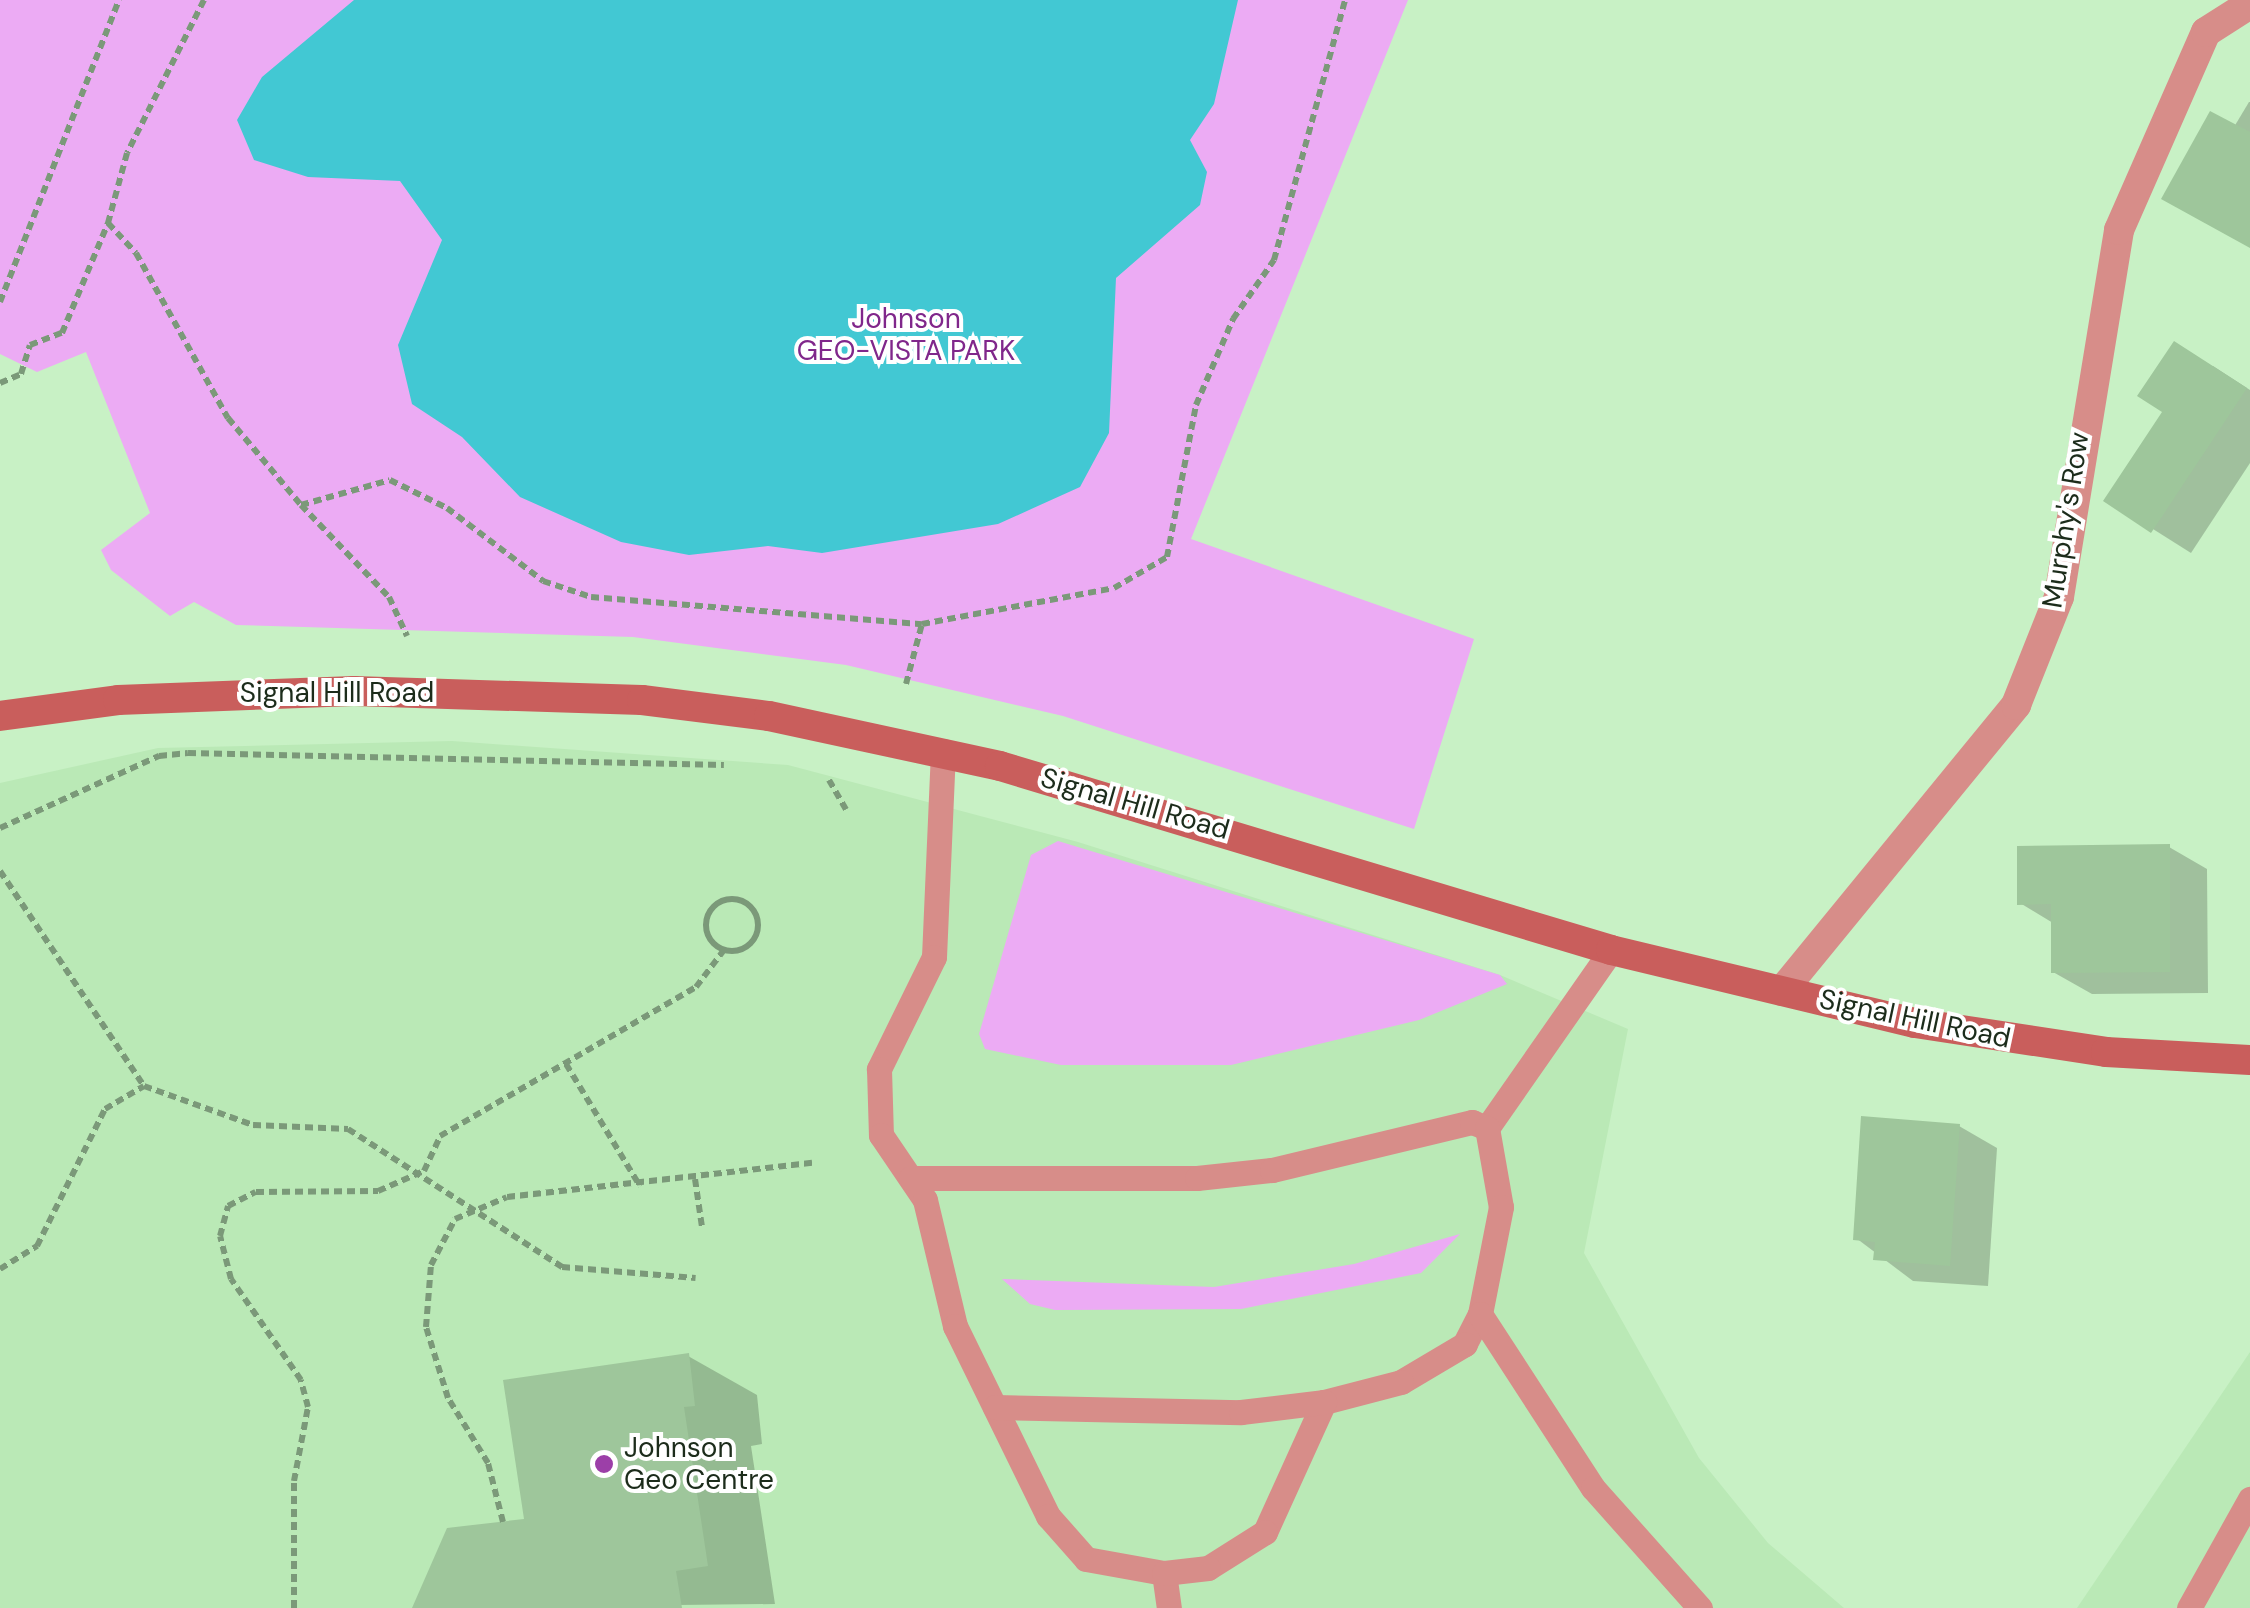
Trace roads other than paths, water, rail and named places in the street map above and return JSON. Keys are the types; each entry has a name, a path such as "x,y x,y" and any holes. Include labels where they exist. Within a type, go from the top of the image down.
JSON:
{"street":[{"name":"Murphy's Row","path":"1782,991 2016,705 2059,597 2119,230 2206,32 2250,4"},
{"name":"Signal Hill Road","path":"0,716 214,694 518,694 769,716 943,752 1611,950 1782,991 2014,1040 2250,1060"}],"lane":[{"path":"943,752 934,957 880,1069 876,1102 881,1136 911,1178 935,1227 955,1326 1066,1541 1111,1568 1164,1573 1208,1568 1265,1532 1324,1402"},
{"path":"1487,1128 1611,950"},
{"path":"911,1178 1197,1178 1272,1170 1472,1122 1487,1128"},
{"path":"995,1407 1241,1412 1324,1402 1438,1362 1465,1344 1480,1314 1502,1180 1487,1128"},
{"path":"1480,1314 1593,1488 1700,1608"},
{"path":"2189,1608 2250,1499"},
{"path":"1164,1573 1168,1608"}],"water":[{"path":"354,0 1238,0 1214,104 1190,140 1207,172 1200,205 1116,278 1109,433 1080,487 998,524 822,553 768,546 689,555 621,542 520,497 462,437 412,404 398,345 442,240 400,181 308,177 254,160 237,120 262,77"}],"place":[{"name":"Johnson Geo Centre","path":"604,1464"}],"park label":[{"name":"Johnson GEO-VISTA PARK","path":"906,335"}]}
